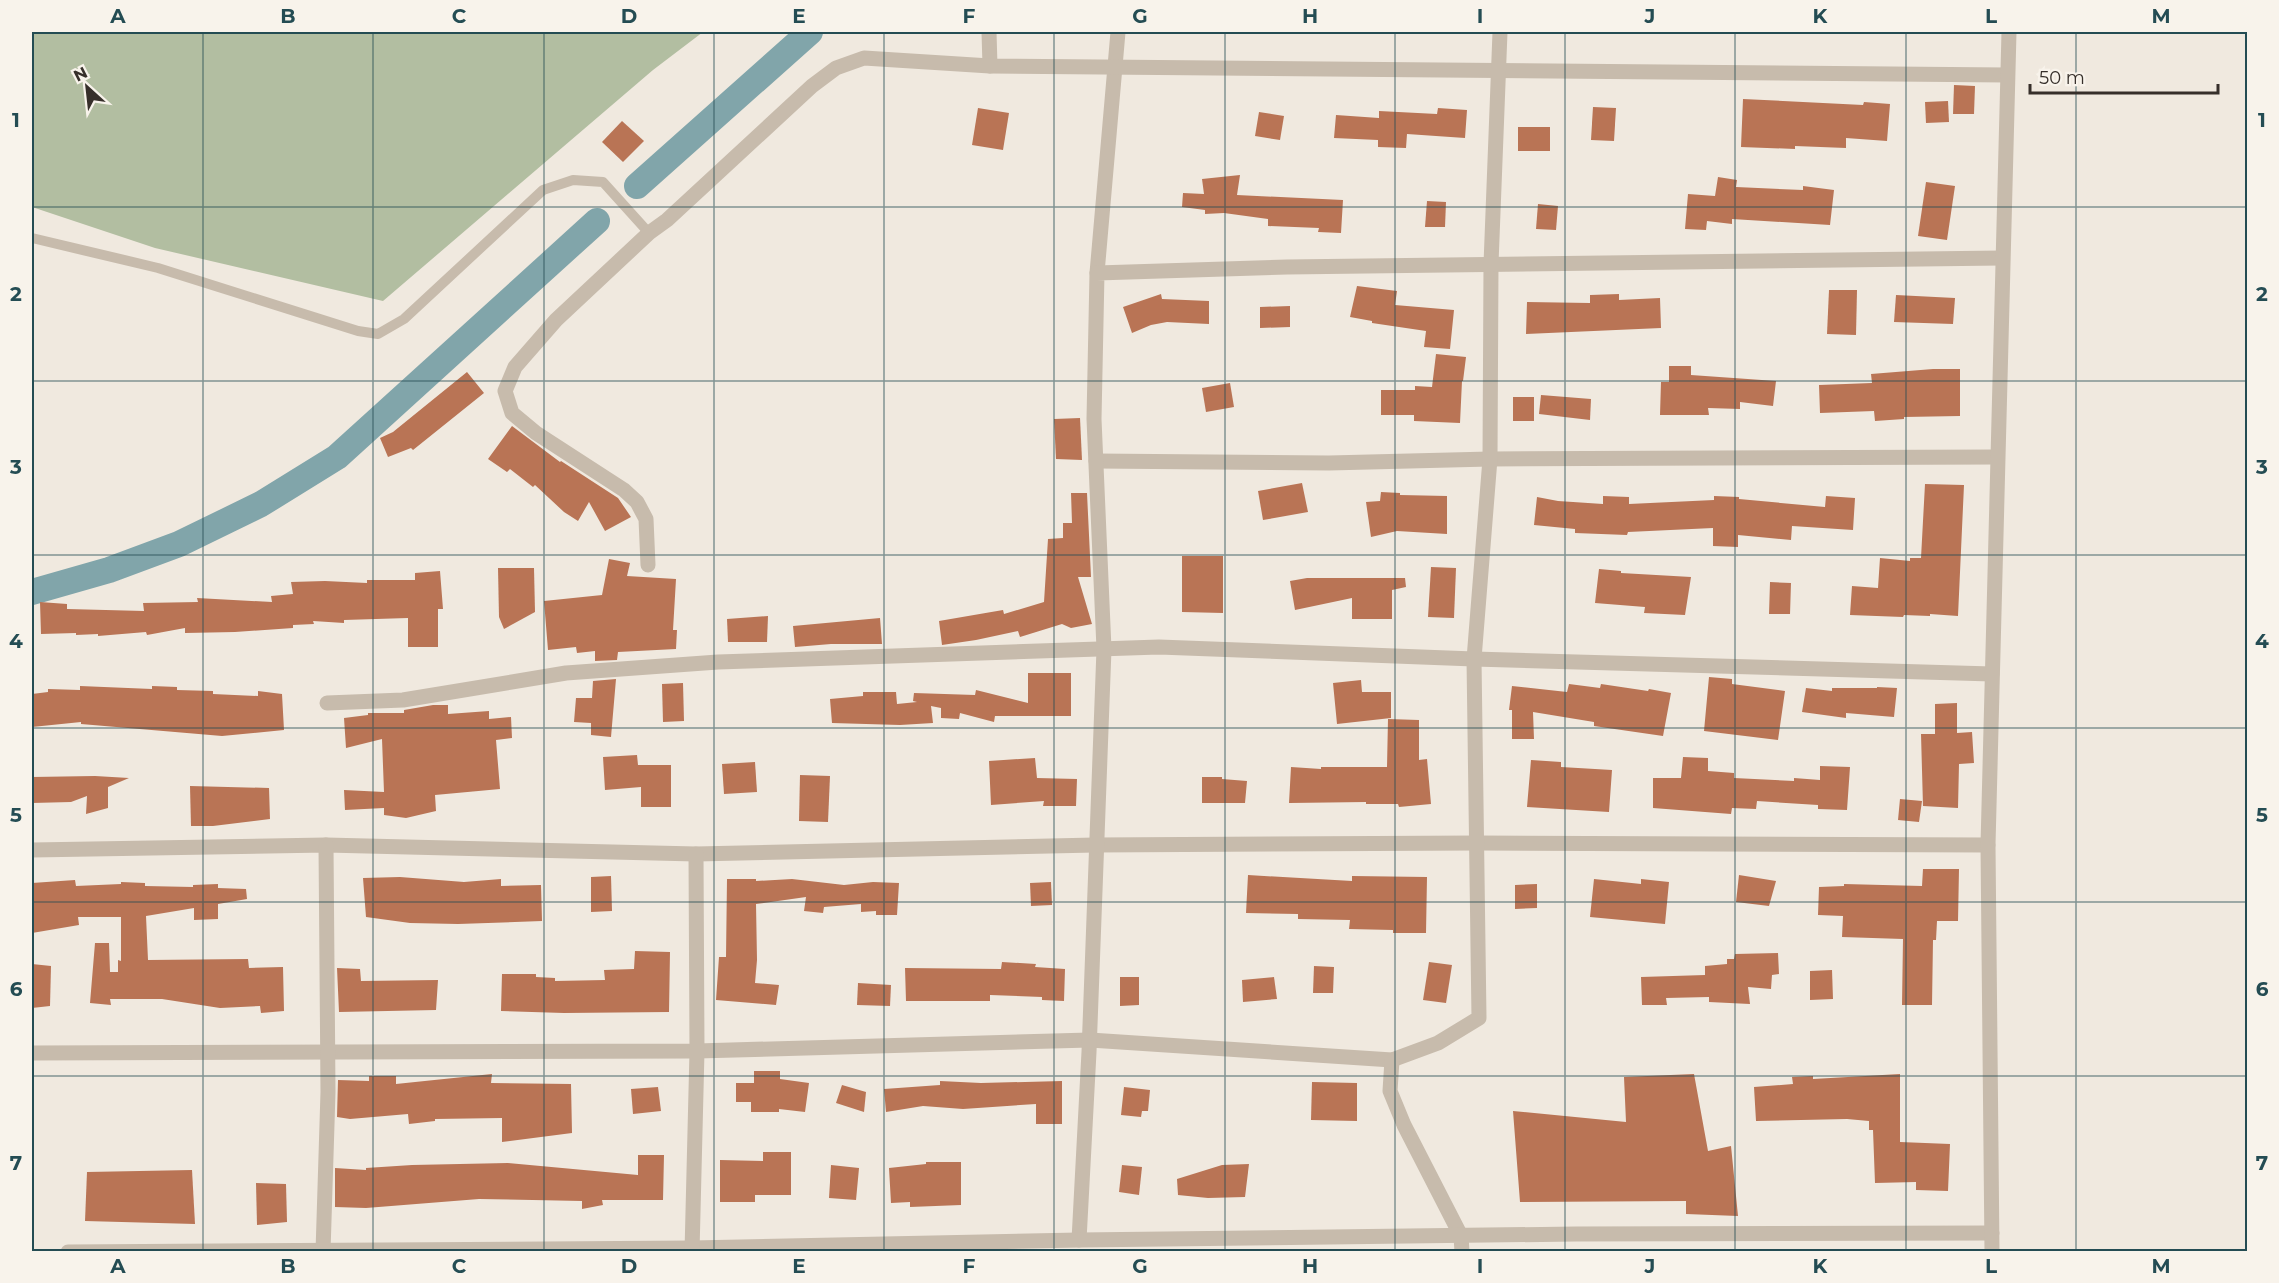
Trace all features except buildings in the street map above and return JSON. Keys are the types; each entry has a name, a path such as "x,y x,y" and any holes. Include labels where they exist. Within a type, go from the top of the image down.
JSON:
{"street":[{"path":"989,32 990,66"},
{"path":"1079,1240 1090,1040 1095,845 1104,649 1094,419 1096,273 1118,32"},
{"path":"32,1053 697,1051 1090,1040 1392,1060 1438,1042 1479,1018 1474,659 1490,459 1491,264 1500,32"},
{"path":"1992,1251 1988,845 2009,32"},
{"path":"648,565 646,519 637,502 624,490 536,433 512,413 505,391 515,368 556,320 812,86 836,68 864,58 990,66 2007,75"},
{"path":"1096,273 1287,267 2002,258"},
{"path":"1096,461 1329,463 1490,459 1997,457"},
{"path":"327,703 403,700 566,673 718,662 1171,647 1474,659 1992,674"},
{"path":"32,850 326,845 696,854 1095,845 1478,843 1988,845"},
{"path":"323,1251 328,1052 326,845"},
{"path":"692,1250 697,1051 696,854"},
{"path":"1392,1060 1390,1091 1404,1125 1461,1236 1462,1251"},
{"path":"68,1251 692,1250 1079,1240 1576,1234 1992,1233"}],"lane":[{"path":"32,238 158,268 358,331 378,334 404,319 543,190 573,180 603,182 649,233"}],"green space":[{"path":"32,32 703,32 653,70 383,301 155,248 32,207"}],"waterway":[{"path":"637,186 810,32"},
{"path":"32,592 109,570 179,544 261,504 337,457 597,221"}]}
